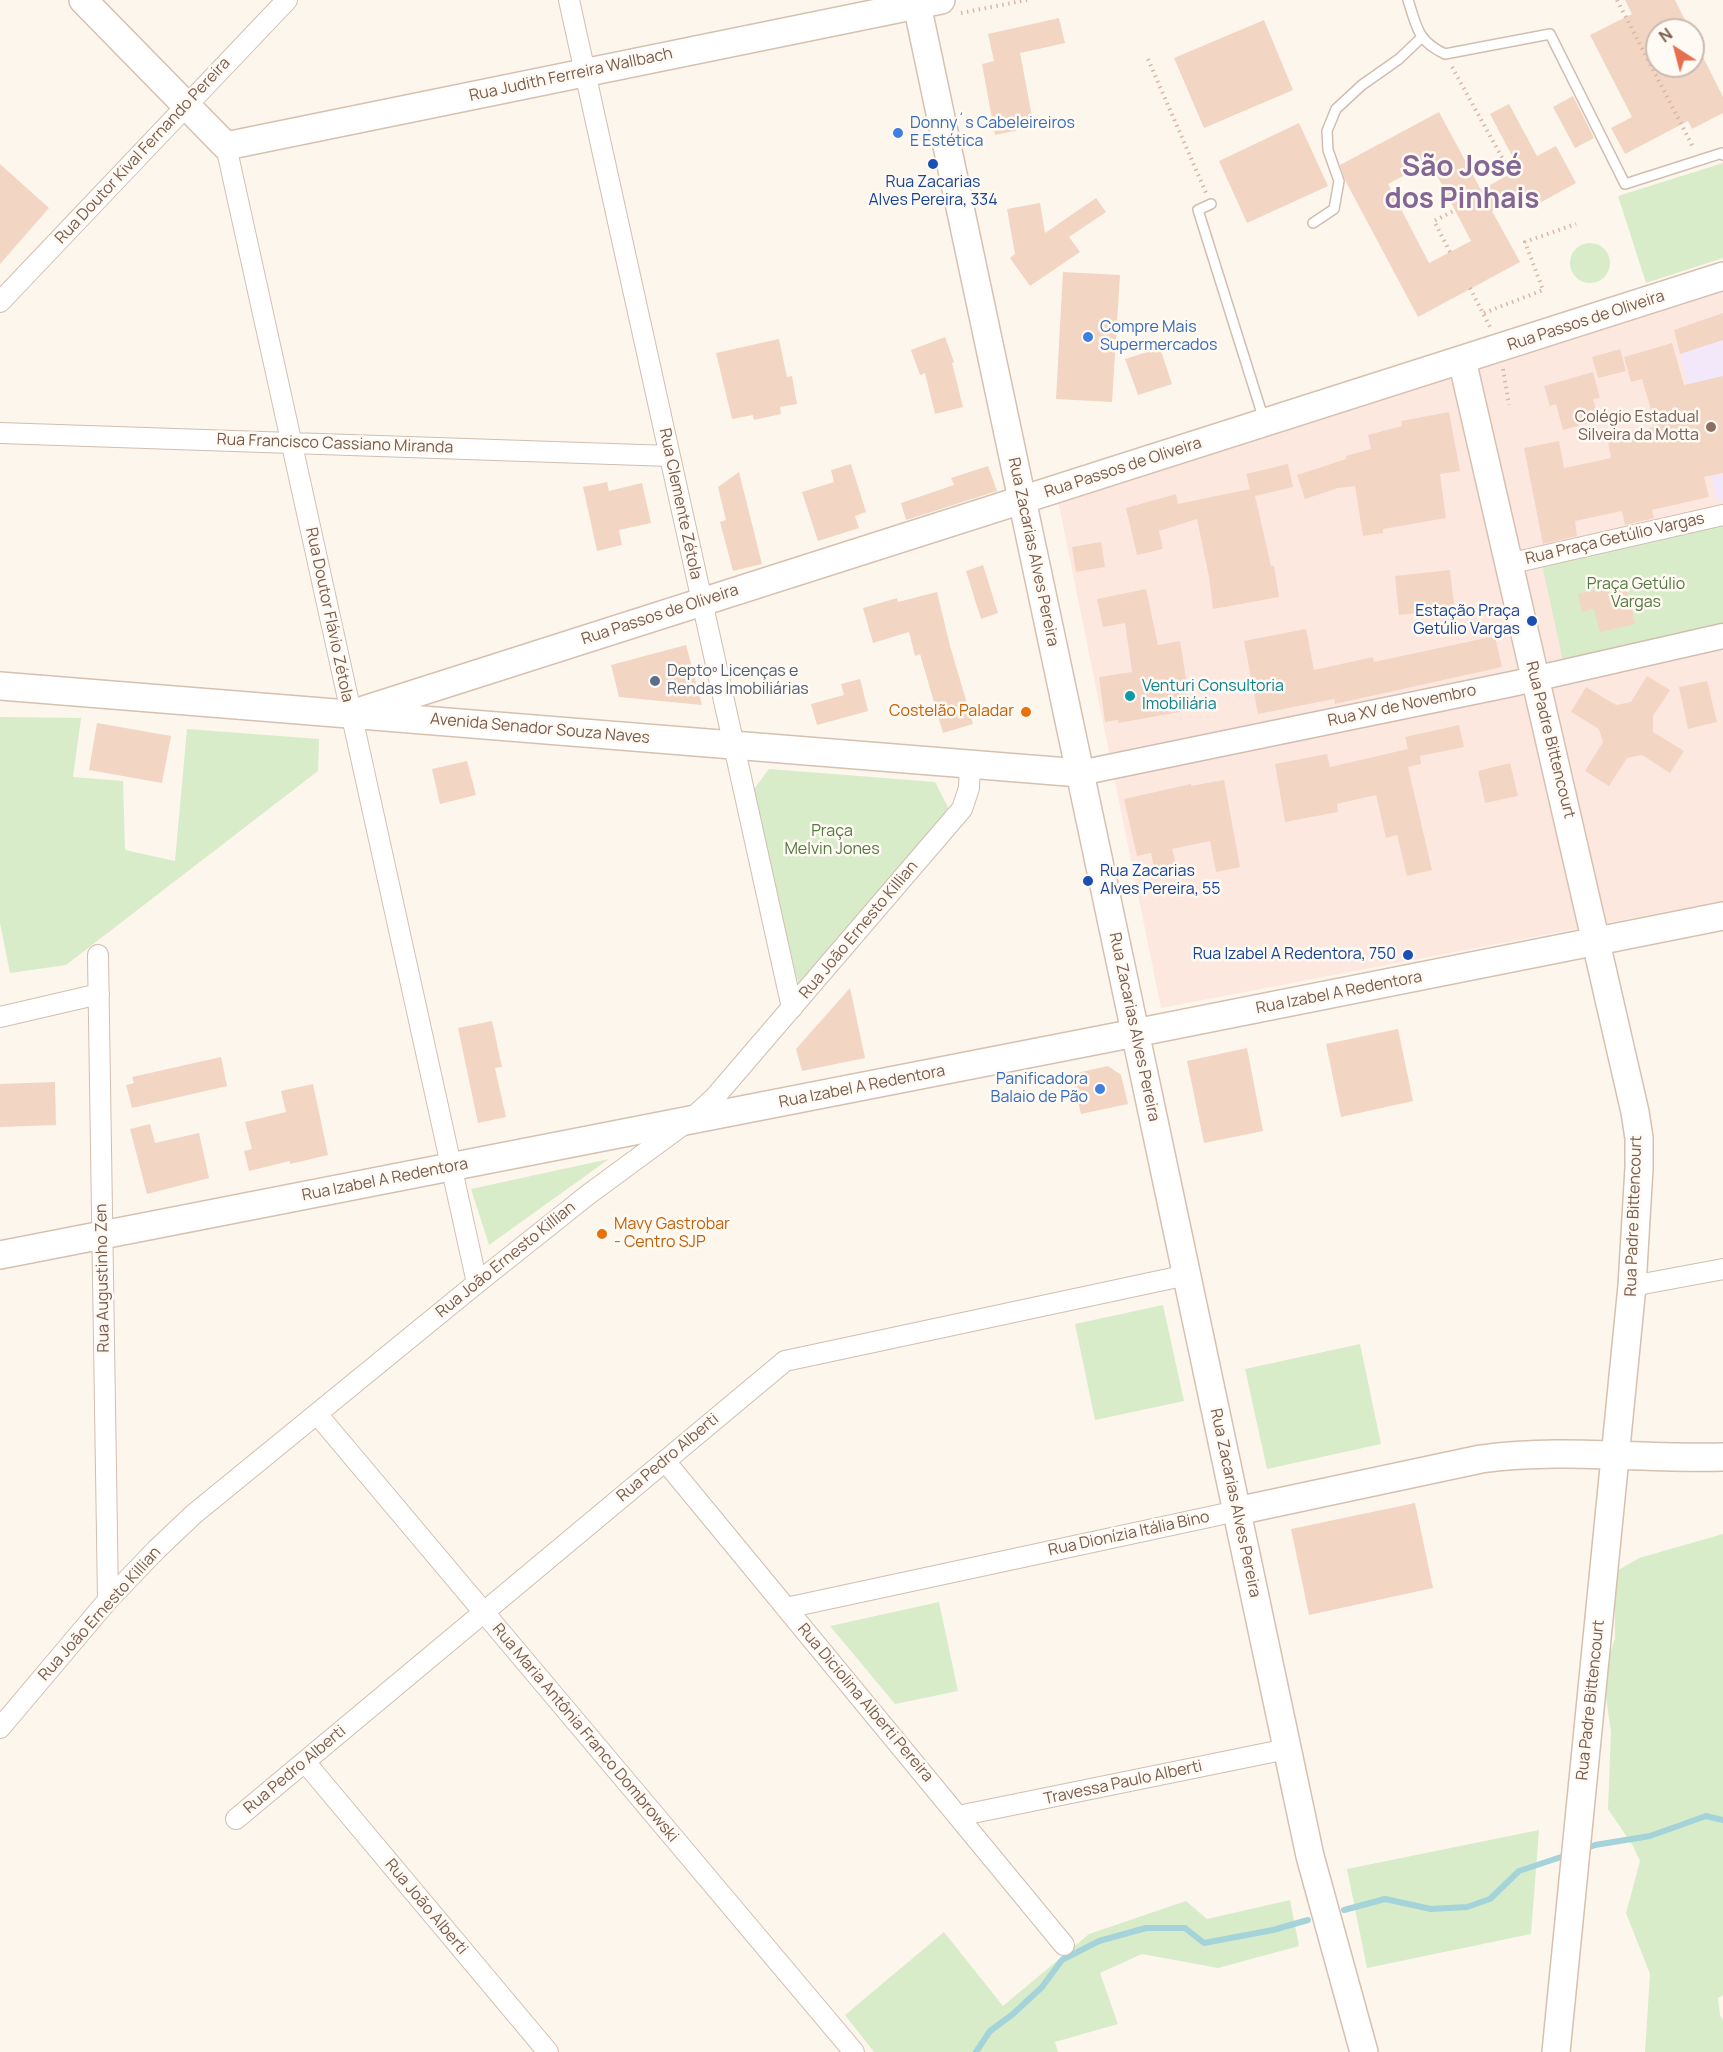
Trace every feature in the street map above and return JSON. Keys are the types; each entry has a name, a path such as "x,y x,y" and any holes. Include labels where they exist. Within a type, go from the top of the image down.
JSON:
{"main road":[{"path":"83,0 226,146"},
{"name":"Rua Judith Ferreira Wallbach","path":"226,146 585,72 933,5"},
{"name":"Rua Zacarias Alves Pereira","path":"933,5 1022,500 1318,1890 1364,2052"},
{"name":"Rua Passos de Oliveira","path":"351,714 1723,276"},
{"name":"Rua Padre Bittencourt","path":"1462,360 1635,1112 1639,1138 1632,1286 1556,2052"},
{"name":"Avenida Senador Souza Naves","path":"0,686 1080,773"},
{"name":"Rua Izabel A Redentora","path":"0,1255 1723,916"},
{"name":"Rua Dionízia Itália Bino","path":"1237,1511 1501,1456 1546,1454 1723,1457"}],"street":[{"name":"Rua Doutor Kival Fernando Pereira","path":"0,302 287,0"},
{"name":"Rua Clemente Zétola","path":"569,0 792,1008"},
{"name":"Rua Doutor Flávio Zétola","path":"226,146 477,1283"},
{"name":"Rua Francisco Cassiano Miranda","path":"0,433 670,456"},
{"name":"Rua Praça Getúlio Vargas","path":"1508,564 1723,515"},
{"name":"Rua XV de Novembro","path":"1080,773 1536,678 1723,636"},
{"name":"Rua João Ernesto Killian","path":"0,1728 108,1600 194,1514 477,1283 589,1194 691,1119 715,1096 962,809 969,788 970,764"},
{"name":"Rua Augustinho Zen","path":"98,956 108,1600"},
{"path":"1,1010 99,994"},
{"path":"1632,1286 1723,1269"},
{"name":"Rua Pedro Alberti","path":"236,1819 785,1361 1187,1275"},
{"name":"Rua Maria Antônia Franco Dombrowski","path":"317,1414 854,2052"},
{"name":"Rua Diciolina Alberti Pereira","path":"665,1461 1064,1945"},
{"name":"Rua Dionízia Itália Bino","path":"786,1608 1237,1511"},
{"name":"Travessa Paulo Alberti","path":"958,1816 1287,1749"},
{"name":"Rua João Alberti","path":"305,1762 548,2052"}],"lane":[{"path":"1408,0 1421,38 1432,48 1445,54 1550,34 1625,184 1722,153 1723,155"},
{"path":"1313,223 1334,209 1339,181 1328,150 1327,131 1336,109 1362,84 1399,59 1421,38"},
{"path":"1211,204 1198,210 1265,422"}],"path":[{"path":"933,5 1027,0"},
{"path":"1617,0 1700,160"},
{"path":"1445,54 1511,174"},
{"path":"1148,59 1211,204"},
{"path":"1450,252 1434,221 1455,210"},
{"path":"1484,313 1543,290 1525,242 1576,224"},
{"path":"1470,288 1500,349 1509,405"}],"shaded area":[{"path":"1723,262 1723,901 1161,1008 1054,481"},
{"name":"Colégio Estadual Silveira da Motta","path":"1723,313 1723,500 1717,501 1674,330"}],"green space":[{"path":"1723,163 1723,258 1646,283 1618,196"},
{"path":"1590,243 1598,244 1604,249 1609,255 1609,271 1604,277 1598,282 1590,283 1582,282 1576,277 1571,271 1570,263 1571,255 1576,249 1582,244"},
{"name":"Praça Getúlio Vargas","path":"1723,519 1723,630 1564,666 1541,560"},
{"path":"0,717 81,718 73,777 123,781 125,850 175,861 187,729 319,739 318,771 66,965 10,973 0,923"},
{"name":"Praça Melvin Jones","path":"769,769 935,782 949,809 799,986 751,793"},
{"path":"609,1159 489,1245 471,1189"},
{"path":"1163,1305 1184,1401 1095,1420 1075,1324"},
{"path":"1360,1344 1381,1444 1267,1469 1245,1369"},
{"path":"1723,1534 1723,1995 1718,1998 1720,2015 1723,2020 1723,2052 1645,2052 1650,1974 1626,1913 1640,1861 1633,1846 1608,1809 1611,1732 1603,1676 1615,1638 1615,1572 1639,1558"},
{"path":"939,1602 958,1691 895,1704 830,1626"},
{"path":"1539,1830 1531,1934 1367,1968 1347,1869"},
{"path":"1290,1900 1299,1946 1218,1968 1142,1954 1100,1973 1118,2024 1055,2042 1058,2052 874,2052 845,2015 944,1932 1003,2006 1089,1934 1186,1901 1207,1919"}],"building":[{"path":"1625,0 1675,0 1684,18 1645,18 1645,78 1705,78 1705,61 1723,97 1723,113 1692,129 1688,121 1625,154 1611,128 1632,117 1590,35 1632,14"},
{"path":"1059,18 1065,43 1020,53 1034,127 995,135 982,64 994,61 988,34"},
{"path":"1264,20 1293,90 1204,128 1174,58"},
{"path":"1573,96 1594,138 1575,148 1553,107"},
{"path":"1509,104 1537,156 1556,146 1576,183 1536,205 1529,191 1492,211 1520,262 1418,317 1346,182 1340,165 1439,112 1481,190 1519,169 1490,114","holes":["1430,162 1471,241 1429,263 1388,184"]},
{"path":"1299,123 1328,186 1247,223 1219,161"},
{"path":"0,164 49,208 0,264"},
{"path":"1096,198 1106,212 1069,237 1080,252 1030,286 1010,258 1015,254 1007,209 1040,203 1045,233"},
{"name":"Compre Mais Supermercados","path":"1063,272 1120,275 1112,402 1056,399"},
{"path":"1723,313 1723,340 1680,354 1674,330"},
{"path":"945,337 954,362 952,363 963,407 935,414 925,373 920,375 911,350"},
{"path":"779,339 787,377 792,376 797,404 780,407 781,414 754,420 753,415 732,419 716,353"},
{"path":"1672,343 1684,385 1723,376 1723,473 1704,477 1709,497 1652,510 1654,518 1625,525 1622,511 1575,521 1577,536 1543,544 1524,448 1559,441 1564,468 1611,458 1607,437 1656,427 1642,379 1631,382 1624,357"},
{"path":"1160,348 1172,384 1138,395 1125,359"},
{"path":"1620,349 1626,371 1598,378 1592,357"},
{"path":"1593,372 1600,398 1593,399 1599,420 1563,430 1556,404 1550,406 1544,386"},
{"path":"1449,412 1460,471 1440,474 1446,518 1383,529 1383,533 1363,536 1355,486 1338,488 1305,499 1297,475 1371,449 1368,435 1402,426 1401,421"},
{"path":"851,464 866,512 855,516 859,528 818,541 802,492 834,482 831,470"},
{"path":"1288,464 1293,487 1255,496 1271,566 1274,566 1279,597 1213,609 1197,519 1159,531 1163,549 1137,555 1126,508 1176,494 1178,504 1250,489 1246,474"},
{"path":"988,466 997,491 906,520 901,503 954,485 951,478"},
{"path":"739,472 762,564 733,571 720,522 726,520 718,487"},
{"path":"607,482 609,491 642,483 651,523 619,530 622,545 597,551 583,487"},
{"path":"1101,542 1105,567 1076,572 1072,547"},
{"path":"983,565 998,613 981,619 966,571"},
{"path":"1450,570 1455,613 1427,616 1427,612 1399,615 1395,576"},
{"path":"1626,583 1635,624 1600,632 1594,609 1582,612 1578,594"},
{"path":"1146,589 1158,645 1180,641 1191,710 1118,723 1118,720 1105,722 1099,677 1132,672 1125,623 1103,627 1097,599"},
{"path":"937,592 973,724 943,733 920,654 915,656 909,632 873,643 863,608 897,598 898,602"},
{"path":"1306,629 1314,670 1373,657 1374,662 1495,636 1502,667 1335,704 1334,699 1258,714 1244,641"},
{"name":"Deptoº Licenças e Rendas Imobiliárias","path":"686,645 702,705 619,697 611,665"},
{"path":"1647,676 1670,690 1653,716 1653,732 1684,751 1670,773 1642,755 1627,758 1609,786 1585,771 1603,742 1599,729 1571,712 1586,687 1616,705 1631,702"},
{"path":"860,679 868,711 817,725 811,704 844,695 841,684"},
{"path":"1707,681 1717,722 1688,729 1679,687"},
{"path":"97,723 171,736 162,783 89,770"},
{"path":"1459,725 1464,747 1420,756 1421,764 1408,767 1432,870 1407,876 1397,835 1386,838 1376,795 1337,804 1338,812 1285,822 1275,764 1327,754 1330,767 1408,749 1405,737"},
{"path":"467,761 476,795 440,804 432,769"},
{"path":"1510,763 1518,796 1485,803 1478,771"},
{"path":"1224,780 1240,867 1216,872 1210,841 1172,849 1177,868 1155,873 1151,853 1137,856 1124,799 1191,784 1191,786"},
{"path":"850,988 865,1058 802,1071 796,1049"},
{"path":"492,1021 502,1067 495,1068 506,1117 478,1123 458,1028"},
{"path":"1398,1029 1413,1101 1341,1117 1326,1044"},
{"path":"1247,1048 1263,1131 1204,1143 1187,1061"},
{"path":"221,1057 227,1086 132,1108 126,1085 134,1083 132,1077"},
{"name":"Panificadora Balaio de Pão","path":"1108,1066 1121,1075 1128,1104 1081,1114 1072,1074"},
{"path":"55,1082 56,1125 0,1127 0,1084"},
{"path":"313,1084 328,1155 249,1171 244,1151 252,1149 245,1122 286,1112 281,1091"},
{"path":"150,1124 155,1143 199,1133 209,1178 147,1194 130,1129"},
{"path":"1415,1503 1433,1588 1309,1615 1291,1529"}],"waterway":[{"path":"1585,1849 1595,1845 1650,1836 1706,1816 1723,1820"},
{"path":"1344,1910 1385,1899 1431,1909 1467,1907 1490,1899 1519,1871 1570,1854"},
{"path":"976,2052 990,2031 1013,2014 1042,1987 1062,1960 1099,1941 1146,1928 1185,1928 1204,1943 1273,1930 1308,1920"}],"place":[{"name":"Donny´s Cabeleireiros E Estética","path":"898,133"},
{"name":"Rua Zacarias Alves Pereira, 334","path":"933,164"},
{"name":"Compre Mais Supermercados","path":"1088,337"},
{"name":"Colégio Estadual Silveira da Motta","path":"1711,427"},
{"name":"Estação Praça Getúlio Vargas","path":"1532,621"},
{"name":"Deptoº Licenças e Rendas Imobiliárias","path":"655,681"},
{"name":"Venturi Consultoria Imobiliária","path":"1130,696"},
{"name":"Costelão Paladar","path":"1026,712"},
{"name":"Rua Zacarias Alves Pereira, 55","path":"1088,881"},
{"name":"Rua Izabel A Redentora, 750","path":"1408,955"},
{"name":"Panificadora Balaio de Pão","path":"1100,1089"},
{"name":"Mavy Gastrobar - Centro SJP","path":"602,1234"}],"district":[{"name":"São José dos Pinhais","path":"1462,184"}]}
